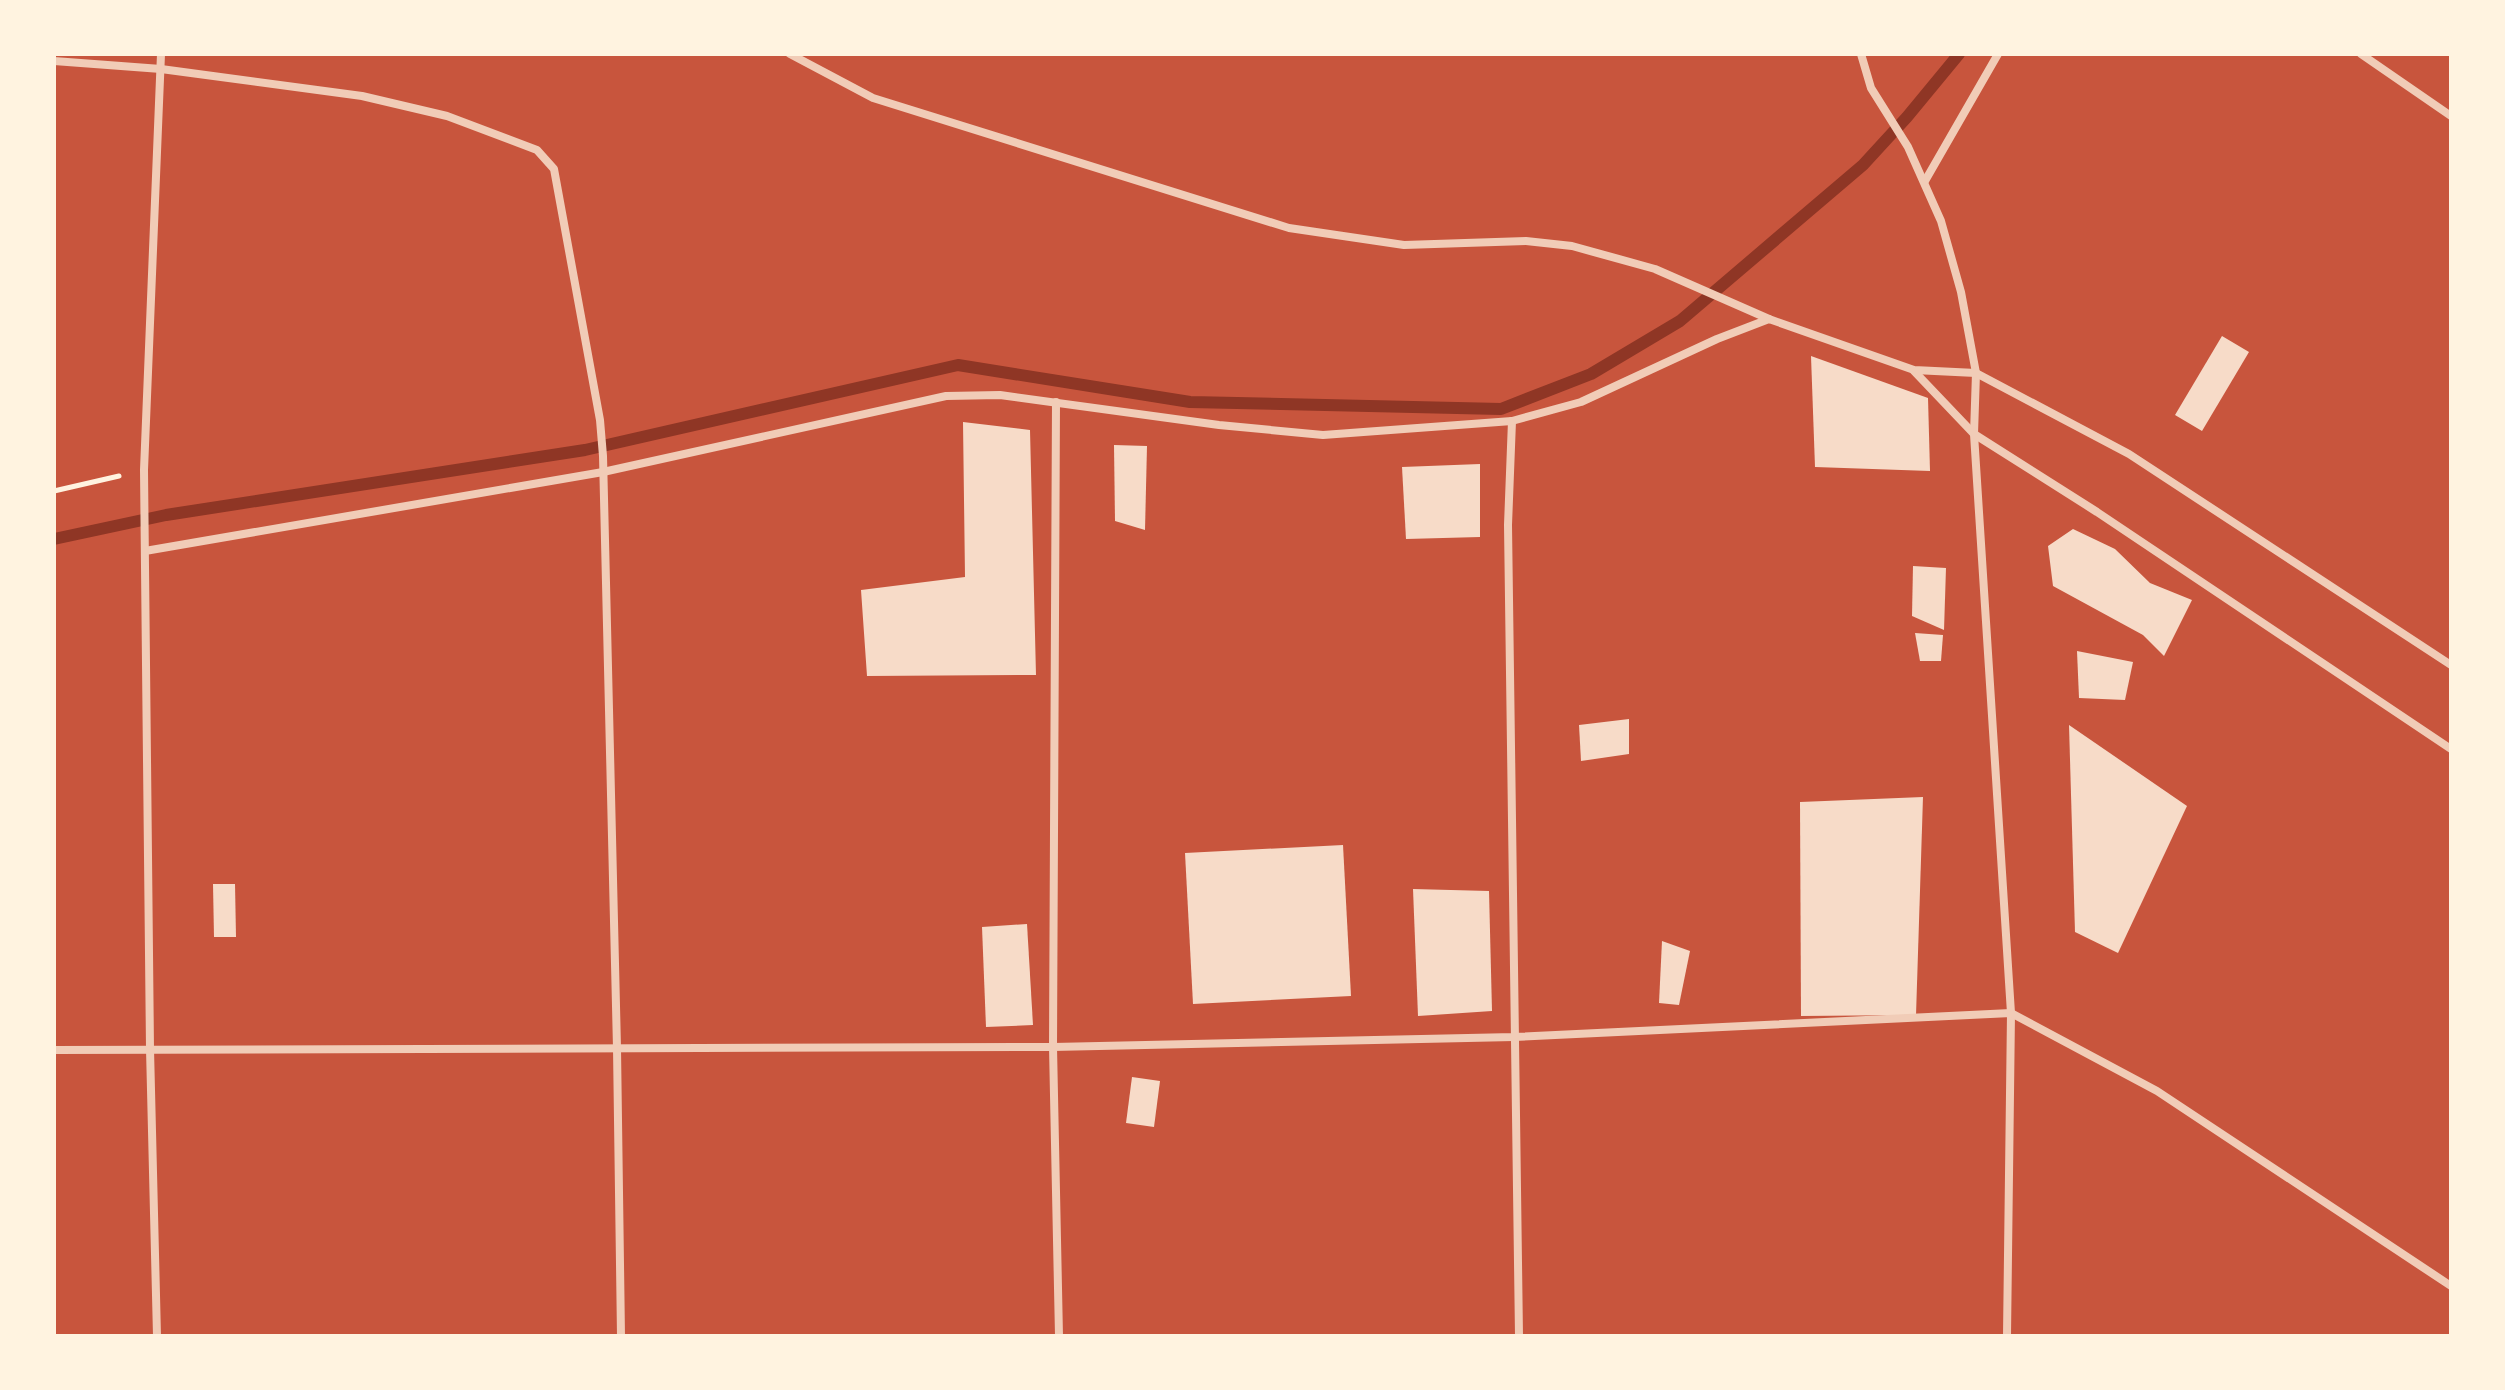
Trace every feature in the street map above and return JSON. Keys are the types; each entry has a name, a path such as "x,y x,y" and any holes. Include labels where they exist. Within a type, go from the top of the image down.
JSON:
{"street":[{"path":"157,1336 150,1049 144,470 161,54"},
{"path":"790,54 873,98 1289,228 1404,245 1526,241 1572,246 1672,276 1769,319 1914,370 1976,373 2129,454 2451,665"},
{"path":"1861,54 1871,88 1908,147 1941,221 1961,292 1976,373 1974,434 2011,1013 2007,1336"},
{"path":"1925,181 1998,54"},
{"path":"2361,54 2451,116"},
{"path":"54,61 161,69 362,96 447,116 537,150 554,169 600,420 603,456 621,1336"},
{"path":"145,551 603,472 946,396 1000,395 1219,425 1323,435 1512,421 1581,402 1717,339 1769,319"},
{"path":"1914,370 1974,434 2097,512 2451,749"},
{"path":"1056,402 1053,1047 1059,1336"},
{"path":"1512,421 1508,525 1519,1336"},
{"path":"54,1050 1053,1047 1514,1037 2011,1013 2157,1091 2451,1286"}],"path":[{"path":"54,491 144,470"}],"building":[{"path":"2222,336 2249,352 2202,431 2175,415"},
{"path":"1811,356 1928,398 1930,471 1815,467"},
{"path":"963,422 1030,430 1036,675 867,676 861,590 965,577"},
{"path":"1114,445 1147,446 1145,530 1115,521"},
{"path":"1480,464 1480,537 1406,539 1402,467"},
{"path":"2073,529 2115,549 2150,583 2192,600 2164,656 2143,635 2053,586 2048,546"},
{"path":"1913,566 1946,568 1944,630 1912,616"},
{"path":"1915,633 1943,635 1941,661 1920,661"},
{"path":"2077,651 2133,662 2125,700 2079,698"},
{"path":"1629,719 1629,754 1581,761 1579,725"},
{"path":"2069,725 2187,806 2118,953 2075,932"},
{"path":"1923,797 1916,1015 1801,1016 1800,802"},
{"path":"1343,845 1351,996 1193,1004 1185,853"},
{"path":"213,884 235,884 236,937 214,937"},
{"path":"1413,889 1489,891 1492,1011 1418,1016"},
{"path":"1027,924 1033,1025 986,1027 982,927"},
{"path":"1662,941 1690,951 1679,1005 1659,1003"},
{"path":"1132,1077 1160,1081 1154,1127 1126,1123"}],"waterway":[{"path":"54,539 166,515 585,450 958,365 1190,402 1501,409 1591,374 1680,321 1863,165 1959,54"}]}
